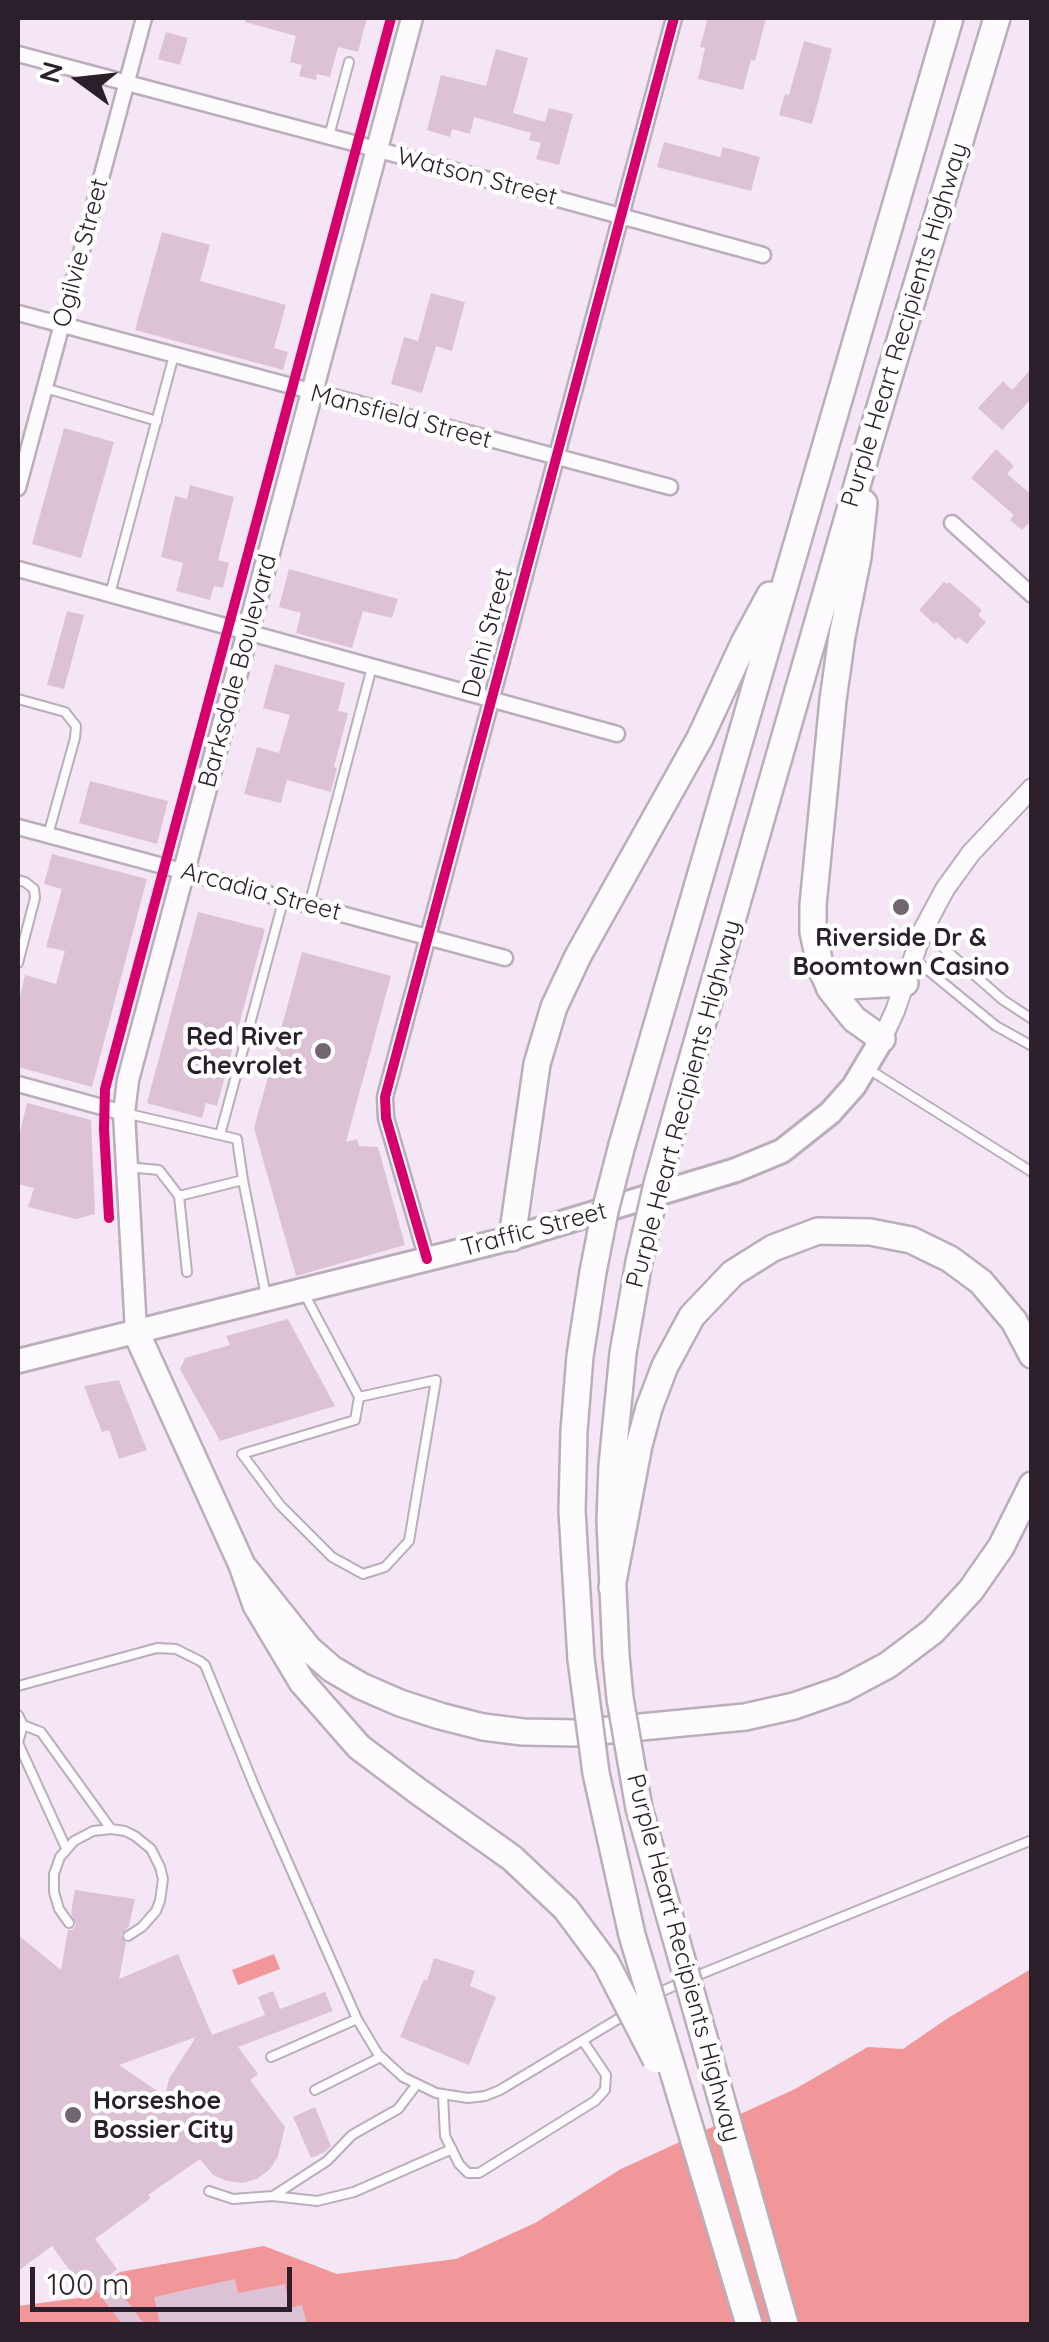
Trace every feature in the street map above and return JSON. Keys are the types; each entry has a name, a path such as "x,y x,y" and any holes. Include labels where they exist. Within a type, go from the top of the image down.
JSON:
{"highway":[{"path":"900,194 932,18"},
{"name":"Purple Heart Recipients Highway","path":"749,2324 632,1935 596,1773 581,1658 572,1512 580,1356 605,1211 622,1144 950,18"},
{"name":"Purple Heart Recipients Highway","path":"785,2324 639,1808 616,1656 610,1521 614,1439 628,1320 657,1184 872,437 996,24"},
{"path":"872,437 858,557 835,680 813,932 817,956 838,1001 882,1038"},
{"path":"512,1238 537,1064 554,1007 578,956 700,738 744,642 792,556"},
{"path":"829,986 905,983"},
{"path":"612,1588 639,1445 666,1366 692,1316 733,1273 773,1248 818,1231 870,1232 910,1240 950,1259 981,1282 1014,1321 1032,1355"},
{"path":"136,1332 256,1605 302,1682 359,1746 512,1858 566,1909 606,1963 646,2038 697,2154"},
{"path":"242,1566 308,1649 332,1669 400,1704 483,1727 524,1732 579,1733 727,1719 794,1706 843,1689 888,1665 933,1631 972,1590 1001,1547 1032,1485"}],"main road":[{"name":"Barksdale Boulevard","path":"136,1332 124,1112 128,1080 412,18"},
{"name":"Traffic Street","path":"18,1361 512,1238 707,1180 768,1157 797,1140 846,1096 882,1038"}],"street":[{"name":"Ogilvie Street","path":"18,488 144,18"},
{"name":"Delhi Street","path":"427,1258 384,1108 393,1060 674,18"},
{"name":"Watson Street","path":"18,54 763,256"},
{"name":"Mansfield Street","path":"18,313 670,487"},
{"path":"952,523 1032,595"},
{"path":"18,569 617,734"},
{"path":"882,1038 923,930 945,889 1032,788"},
{"name":"Arcadia Street","path":"18,827 505,958"},
{"path":"18,1084 124,1112"}],"lane":[{"path":"329,136 349,62"},
{"path":"110,594 174,355"},
{"path":"45,388 157,420"},
{"path":"309,904 372,666"},
{"path":"18,699 65,712 76,726 48,835"},
{"path":"18,880 34,889 35,898 18,963"},
{"path":"220,1135 284,898"},
{"path":"923,930 1032,1019"},
{"path":"913,958 1006,1033 1032,1046"},
{"path":"866,1068 1032,1172"},
{"path":"124,1112 237,1139 267,1300"},
{"path":"127,1167 158,1170 179,1196 187,1272"},
{"path":"179,1196 244,1180"},
{"path":"303,1290 359,1397 355,1420 242,1454 280,1504 332,1557 363,1574 385,1567 410,1541 436,1380 359,1397"},
{"path":"18,1686 157,1648 176,1649 200,1660 357,2019 381,2057 403,2077 444,2095 486,2096 634,2008"},
{"path":"18,1715 23,1725 18,1743 66,1848"},
{"path":"23,1725 41,1732 111,1829"},
{"path":"69,1922 59,1909 54,1892 56,1866 66,1848 93,1831 125,1832 144,1842 157,1859 163,1879 156,1911 128,1936"},
{"path":"645,2000 1032,1840"},
{"path":"270,2057 357,2019"},
{"path":"444,2095 446,2136 468,2173 479,2173 595,2101 605,2090 606,2075 582,2040"},
{"path":"315,2090 381,2057"},
{"path":"273,2196 327,2160 352,2136 398,2110 417,2084"},
{"path":"209,2191 233,2199 273,2196 317,2202 354,2192 452,2148"}],"shaded area":[{"path":"274,1954 280,1969 238,1985 232,1970"},
{"path":"1031,1969 1031,2324 18,2324 18,2306 86,2297 120,2272 264,2246 337,2274 456,2259 535,2223 621,2169 795,2089 868,2047 903,2049"}],"building":[{"path":"246,18 367,18 358,52 338,47 330,77 317,74 316,80 299,76 302,65 290,62 296,36 245,22"},
{"path":"708,18 766,18 743,90 698,79 705,48 700,47"},
{"path":"166,32 188,38 180,65 158,59"},
{"path":"804,41 832,49 812,124 779,115 785,94 789,95"},
{"path":"496,49 528,58 513,113 545,122 549,108 573,114 559,165 536,159 541,143 529,140 531,133 474,117 470,134 452,129 450,137 427,130 441,75 486,86"},
{"path":"664,142 720,157 723,147 760,157 751,191 657,167"},
{"path":"162,232 210,245 200,281 286,305 274,348 288,352 283,370 135,330"},
{"path":"431,293 465,302 452,351 436,346 422,393 391,384 404,337 418,341"},
{"path":"1032,368 1032,398 1002,430 978,408 1003,381 1012,390"},
{"path":"64,428 114,442 81,558 32,544"},
{"path":"996,449 1014,466 1007,474 1032,495 1032,520 1022,530 1010,520 1014,515 971,478"},
{"path":"190,485 234,497 218,560 229,563 223,588 214,586 210,600 176,591 183,563 161,557 175,496 187,499"},
{"path":"289,569 398,599 392,618 363,611 352,648 296,633 301,613 279,607"},
{"path":"944,582 982,610 978,615 986,622 967,644 958,637 956,640 919,610"},
{"path":"67,611 84,615 64,689 47,685"},
{"path":"275,664 345,683 338,711 348,713 331,792 287,780 281,803 244,794 257,747 279,753 290,715 263,708"},
{"path":"90,781 168,801 157,844 79,823"},
{"path":"52,854 147,879 92,1087 18,1067 18,1006 25,975 56,984 65,951 46,947 62,889 44,884"},
{"path":"198,912 265,929 217,1106 206,1103 202,1118 147,1103"},
{"name":"Red River Chevrolet","path":"302,952 391,976 346,1142 357,1139 359,1146 378,1147 405,1245 296,1276 254,1128"},
{"path":"27,1103 91,1120 95,1214 76,1219 28,1207 34,1188 18,1184 18,1140"},
{"path":"288,1319 335,1406 220,1441 180,1369 185,1358 230,1345 226,1336"},
{"path":"119,1380 147,1450 119,1459 109,1430 102,1432 84,1386"},
{"name":"Horseshoe Bossier City","path":"75,1890 135,1899 129,1926 121,1935 126,1943 119,1979 178,1954 212,2035 265,2015 258,1997 273,1991 280,2009 325,1992 333,2011 238,2047 258,2074 250,2080 285,2127 278,2156 270,2169 257,2179 227,2181 213,2175 200,2159 95,2239 117,2269 109,2276 144,2324 122,2324 94,2287 86,2293 52,2246 18,2271 18,1935 61,1970 68,1930 76,1925 71,1913","holes":["196,2037 169,2079 165,2096 119,2065"]},
{"path":"434,1958 475,1971 470,1986 496,1997 469,2065 400,2037"},
{"path":"315,2107 331,2146 311,2158 293,2117"},
{"path":"235,2279 238,2293 285,2284 289,2308 302,2305 307,2324 160,2324 154,2297"}],"cycle path":[{"path":"109,1218 105,1089 391,18"},
{"path":"427,1259 386,1118 385,1097 674,18"}],"place":[{"name":"Riverside Dr & Boomtown Casino","path":"901,907"},
{"name":"Red River Chevrolet","path":"323,1051"},
{"name":"Horseshoe Bossier City","path":"73,2115"}]}
